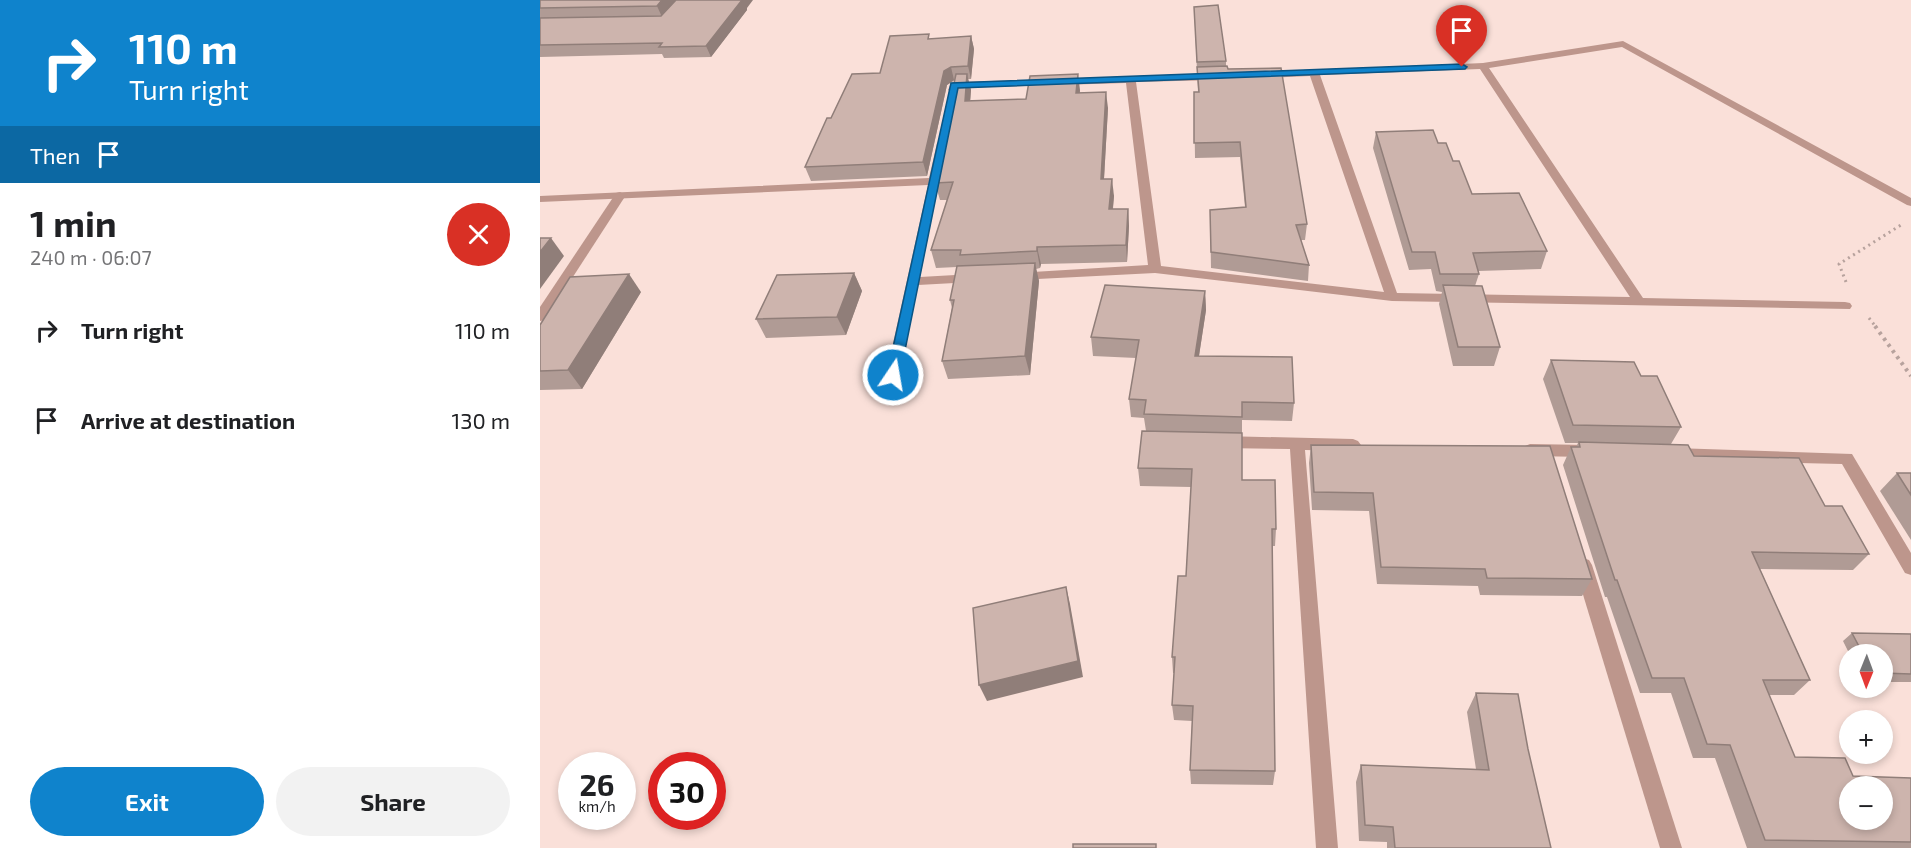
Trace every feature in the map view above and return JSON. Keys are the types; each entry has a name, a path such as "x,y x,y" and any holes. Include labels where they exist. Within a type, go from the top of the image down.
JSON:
{"street":[{"path":"1245,75 1483,66 1623,44 1911,203"},
{"path":"1483,66 1639,301"},
{"path":"1314,73 1392,297"},
{"path":"950,106 954,85 1222,76"},
{"path":"1131,80 1155,269"},
{"path":"893,375 946,128"},
{"path":"540,199 934,181"},
{"path":"540,317 620,195"},
{"path":"1005,277 1155,269 1392,297 1845,306"},
{"path":"913,281 982,278"},
{"path":"1204,442 1369,446"},
{"path":"1298,444 1326,848"},
{"path":"1512,449 1608,452"},
{"path":"1548,450 1555,473"},
{"path":"1655,453 1847,458 1911,568"},
{"path":"1580,552 1671,848"}],"path":[{"path":"1848,287 1839,264 1902,225"},
{"path":"1865,312 1911,376"}],"building":[{"path":"540,0 662,0 657,6 540,8"},
{"path":"676,0 742,0 706,46 659,47 662,43 540,45 540,18 661,16"},
{"path":"1218,5 1226,61 1197,62 1194,7"},
{"path":"929,34 928,39 971,36 968,66 951,67 944,71 923,162 805,167 827,118 831,118 852,74 880,73 890,36"},
{"path":"1227,66 1228,69 1281,68 1307,224 1296,225 1309,265 1211,252 1210,210 1246,207 1240,142 1194,143 1194,92 1199,92 1197,67"},
{"path":"956,74 967,74 965,101 1026,99 1030,76 1078,74 1076,93 1106,92 1101,179 1112,179 1109,209 1128,209 1126,245 1037,247 1037,251 960,255 961,250 931,250 953,182 935,183 942,160 938,160"},
{"path":"1433,130 1438,143 1446,143 1453,161 1459,161 1472,194 1519,193 1547,251 1473,253 1479,274 1440,274 1435,252 1412,252 1376,132"},
{"path":"540,238 551,238 540,252"},
{"path":"1035,263 1025,356 942,361 954,300 950,300 957,266"},
{"path":"854,273 837,317 756,319 777,275"},
{"path":"629,274 568,370 540,371 540,325 570,277"},
{"path":"1105,285 1205,291 1195,356 1292,357 1294,403 1242,402 1242,417 1144,414 1146,400 1129,399 1139,340 1091,337"},
{"path":"1443,285 1482,286 1500,347 1458,347"},
{"path":"1551,360 1634,362 1641,376 1657,376 1681,427 1573,425"},
{"path":"1142,431 1242,433 1242,480 1275,480 1276,529 1272,529 1275,771 1190,770 1193,706 1172,705 1175,657 1172,657 1178,576 1186,576 1192,469 1138,468"},
{"path":"1579,442 1688,445 1694,456 1799,458 1825,506 1842,506 1869,554 1752,552 1810,680 1763,680 1795,757 1839,758 1839,764 1848,764 1853,776 1839,776 1839,830 1893,830 1893,777 1911,778 1911,842 1765,840 1730,745 1707,744 1684,678 1652,678 1617,580 1615,580 1571,447 1580,447"},
{"path":"1311,445 1550,446 1592,579 1487,578 1485,569 1381,567 1373,493 1314,492"},
{"path":"1897,473 1911,473 1911,495"},
{"path":"1066,587 1078,661 979,685 973,608"},
{"path":"1852,633 1911,634 1911,674 1893,673 1893,644 1858,644"},
{"path":"1476,693 1518,694 1551,848 1395,848 1393,827 1365,825 1361,765 1489,770"},
{"path":"1073,844 1156,844 1156,848 1073,848"}],"route":[{"path":"893,375 954,85 1462,67"}]}
